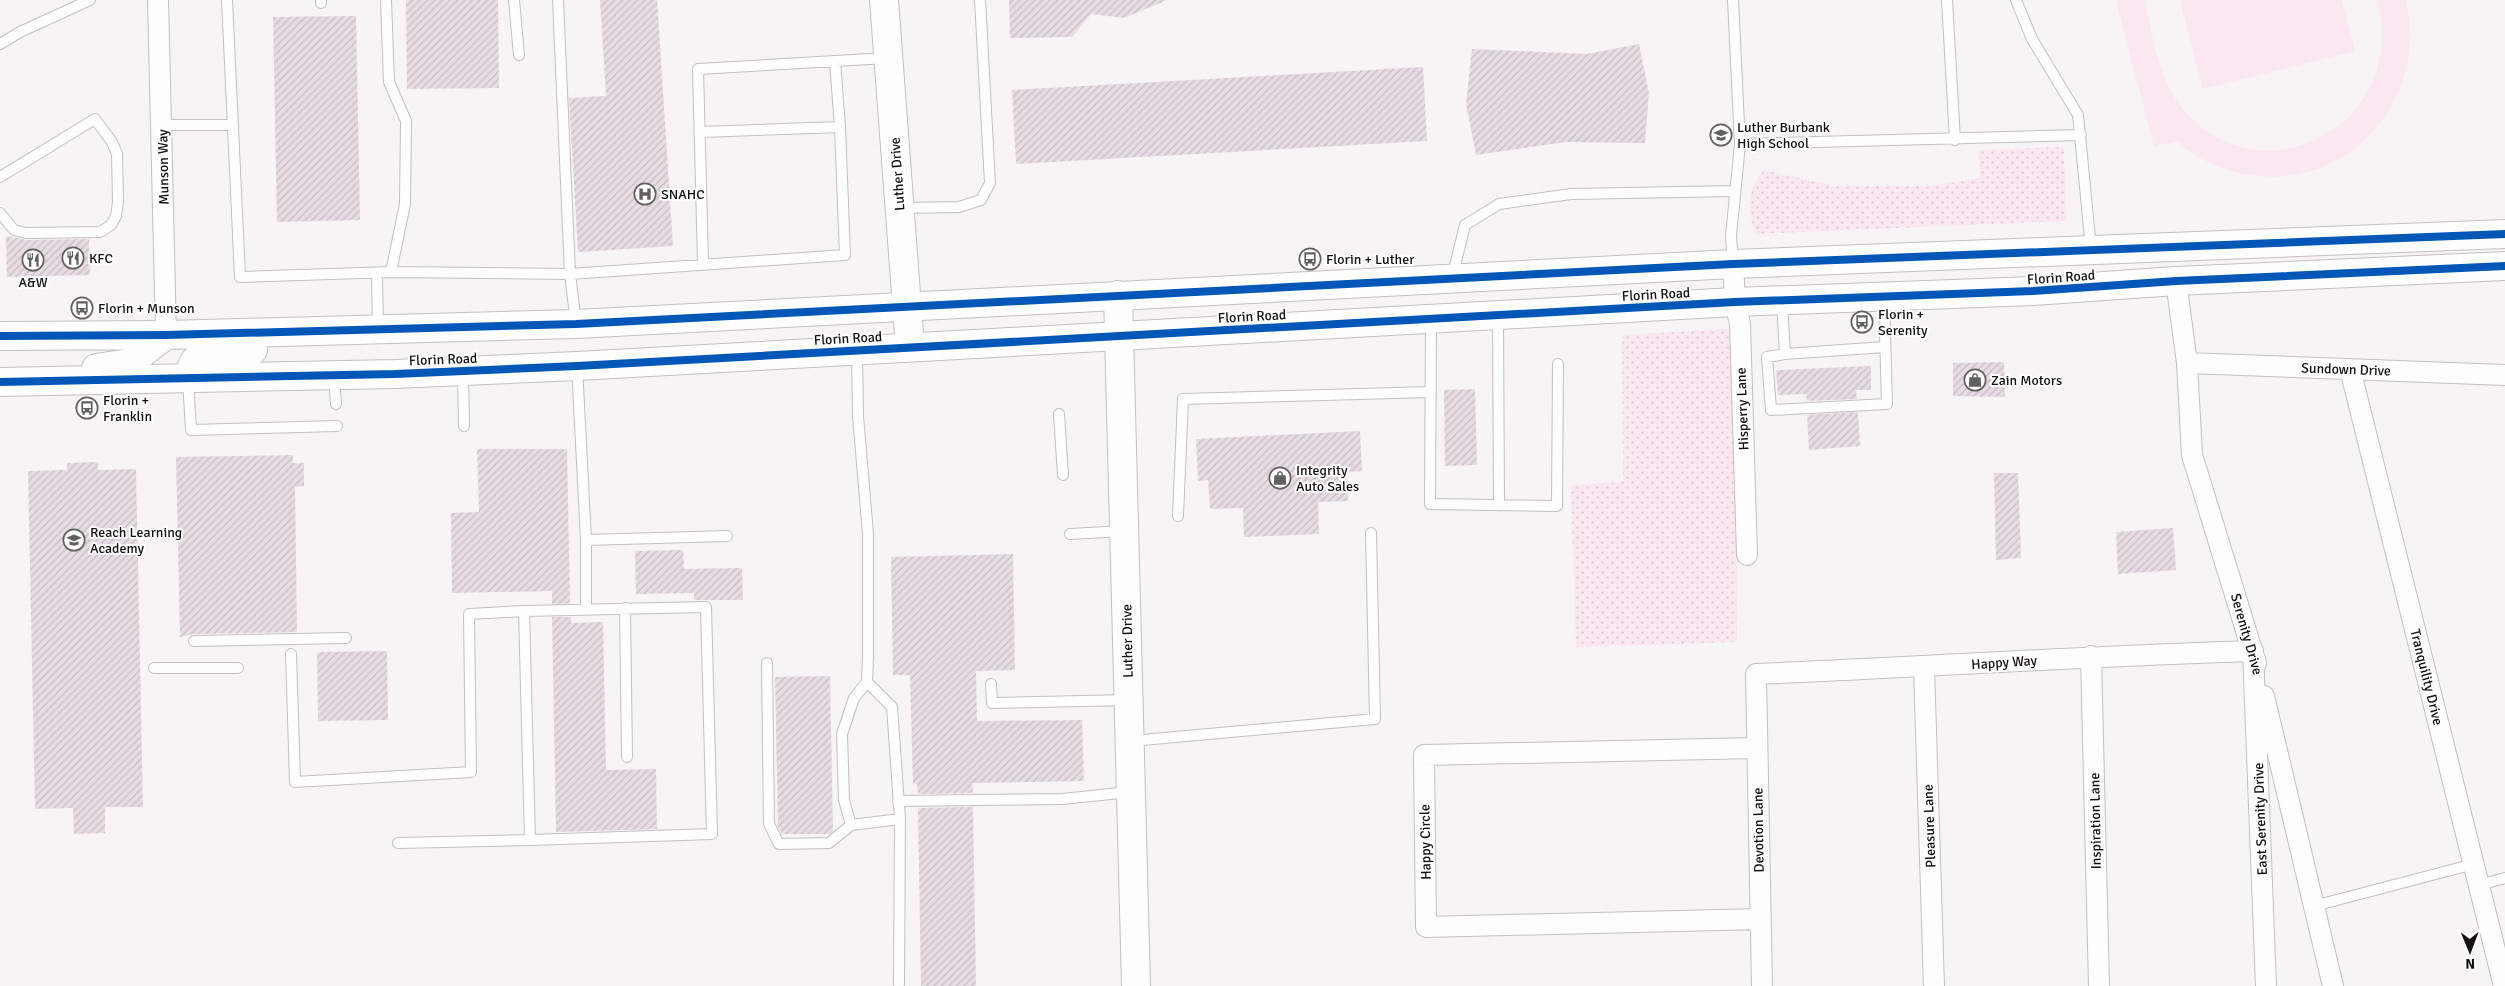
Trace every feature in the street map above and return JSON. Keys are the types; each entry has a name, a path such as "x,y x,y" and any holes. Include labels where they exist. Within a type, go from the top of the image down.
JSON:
{"main road":[{"name":"Luther Drive","path":"884,0 900,208 905,305 910,347"},
{"name":"Florin Road","path":"0,336 166,335 576,324 905,305 1733,264 2505,234"},
{"path":"2176,282 2216,245"},
{"name":"Florin Road","path":"3,382 334,375 577,366 1736,302 2033,291 2505,266"},
{"name":"Luther Drive","path":"1118,295 1136,986"},
{"path":"188,378 194,361 205,355 225,351 307,347 325,330"},
{"path":"3,382 129,363 166,335"}],"street":[{"name":"Munson Way","path":"158,0 166,335"},
{"name":"Hisperry Lane","path":"1733,264 1740,324 1747,555"},
{"name":"Serenity Drive","path":"2176,282 2187,363 2192,455 2253,651 2333,986"},
{"name":"Sundown Drive","path":"2187,363 2505,375"},
{"name":"Tranquility Drive","path":"2350,369 2504,986"},
{"name":"Happy Way","path":"1756,674 1924,667 2091,656 2253,651"},
{"name":"East Serenity Drive","path":"2253,651 2266,986"},
{"name":"Inspiration Lane","path":"2091,656 2099,986"},
{"name":"Pleasure Lane","path":"1924,667 1934,986"},
{"name":"Devotion Lane","path":"1756,674 1762,986"},
{"name":"Happy Circle","path":"1756,748 1424,754 1426,927 1760,919"}],"lane":[{"path":"0,44 20,32 90,0"},
{"path":"228,0 240,277 377,274 391,272 570,274 703,263 845,255 840,127 835,61"},
{"path":"386,0 390,82 406,121 405,204 391,272"},
{"path":"514,0 520,55"},
{"path":"558,0 570,274 576,324"},
{"path":"900,208 959,207 981,200 990,183 980,0"},
{"path":"1733,0 1740,144 1731,236 1733,264"},
{"path":"1947,0 1955,140"},
{"path":"2016,0 2032,40 2078,115 2091,250"},
{"path":"703,263 698,69 889,58"},
{"path":"0,177 96,119 112,142 117,154 118,202 116,216 111,225 100,232 26,233 14,230 0,213"},
{"path":"162,125 233,125"},
{"path":"701,132 840,127"},
{"path":"1740,144 1955,140 2081,134"},
{"path":"1452,278 1465,225 1499,204 1571,194 1735,191"},
{"path":"377,274 378,329"},
{"path":"1884,296 1887,404 1771,410 1768,357 1785,354 1885,347"},
{"path":"1782,300 1785,354"},
{"path":"1498,315 1499,506"},
{"path":"1431,319 1430,504 1558,506 1558,364"},
{"path":"851,825 844,800 842,734 854,698 867,682 868,534 858,416 857,350"},
{"path":"577,366 586,540 586,608"},
{"path":"463,371 464,426"},
{"path":"334,375 336,404"},
{"path":"188,378 190,430 337,426"},
{"path":"1178,516 1183,399 1431,392"},
{"path":"1059,414 1062,475"},
{"path":"1070,534 1125,531"},
{"path":"1130,741 1375,720 1371,533"},
{"path":"586,540 727,536"},
{"path":"291,654 295,782 471,772 470,614 586,608 706,607 712,834 398,843"},
{"path":"625,608 627,757"},
{"path":"524,611 530,840"},
{"path":"194,641 346,638"},
{"path":"767,663 769,824 779,844 829,843 851,825 900,819"},
{"path":"154,668 238,668"},
{"path":"867,682 892,707 900,819 899,984"},
{"path":"991,684 992,703 1129,700"},
{"path":"898,801 1062,799 1131,792"},
{"path":"2314,906 2474,864"},
{"path":"2479,885 2505,878"}],"shaded area":[{"path":"2116,0 2144,0 2159,63 2175,98 2206,130 2241,147 2279,150 2316,140 2347,118 2370,87 2381,47 2377,0 2406,0 2410,37 2405,71 2393,103 2374,130 2350,152 2320,168 2286,176 2239,173 2201,159 2177,141 2154,147"},
{"path":"2180,0 2342,0 2355,51 2203,89"},
{"path":"2064,147 2066,221 1755,234 1750,200 1754,186 1764,170 1835,186 1931,186 1980,178 1978,150"},
{"path":"1727,329 1736,352 1737,642 1576,647 1571,485 1623,482 1622,335"}],"building":[{"path":"406,0 498,0 499,88 407,89"},
{"path":"600,0 657,0 673,246 578,252 569,98 606,96"},
{"path":"1009,0 1167,0 1124,18 1091,14 1072,37 1010,38"},
{"path":"356,16 360,220 277,222 273,17"},
{"path":"1639,44 1649,93 1645,143 1566,142 1476,155 1466,104 1472,49 1587,54"},
{"path":"1423,67 1427,141 1016,164 1012,90"},
{"path":"6,236 26,240 89,239 90,275 7,277"},
{"path":"2004,362 2005,397 1953,396 1953,363"},
{"path":"1871,366 1871,390 1856,390 1857,399 1807,401 1806,394 1778,395 1776,370"},
{"path":"1475,389 1477,465 1445,466 1444,390"},
{"path":"1858,412 1860,446 1809,450 1807,415"},
{"path":"1360,431 1362,471 1347,472 1348,501 1318,502 1319,534 1244,537 1243,508 1210,509 1208,480 1198,481 1196,439"},
{"path":"477,449 567,449 570,603 552,604 552,591 452,593 451,513 479,512"},
{"path":"293,455 293,463 304,463 304,486 295,487 297,632 194,634 180,637 176,457"},
{"path":"98,462 98,470 136,469 143,807 105,807 105,833 74,834 73,808 35,809 28,471 67,470 67,463"},
{"path":"1994,473 2018,473 2021,558 1996,560"},
{"path":"2173,528 2176,570 2118,574 2116,532"},
{"path":"683,550 684,569 742,568 743,600 694,600 694,593 636,594 635,551"},
{"path":"1013,554 1015,670 976,671 977,721 1082,720 1084,781 972,783 973,793 918,794 917,784 913,784 910,675 893,675 891,557"},
{"path":"552,617 571,617 571,623 603,622 606,770 656,769 657,829 556,832"},
{"path":"387,651 388,720 318,721 317,652"},
{"path":"830,676 833,831 830,834 782,834 778,827 775,677"},
{"path":"973,807 976,986 921,986 918,808"}],"cycle path":[{"path":"0,336 166,335 576,324 1733,264 2505,234"},
{"path":"0,382 395,374 577,366 1735,302 2033,291 2176,281 2505,266"}],"place":[{"name":"Luther Burbank High School","path":"1721,135"},
{"name":"SNAHC","path":"645,194"},
{"name":"KFC","path":"73,258"},
{"name":"Florin + Luther","path":"1310,259"},
{"name":"A&W","path":"33,260"},
{"name":"Florin + Munson","path":"82,308"},
{"name":"Florin + Serenity","path":"1862,322"},
{"name":"Zain Motors","path":"1975,380"},
{"name":"Florin + Franklin","path":"87,408"},
{"name":"Integrity Auto Sales","path":"1280,478"},
{"name":"Reach Learning Academy","path":"74,540"}]}
